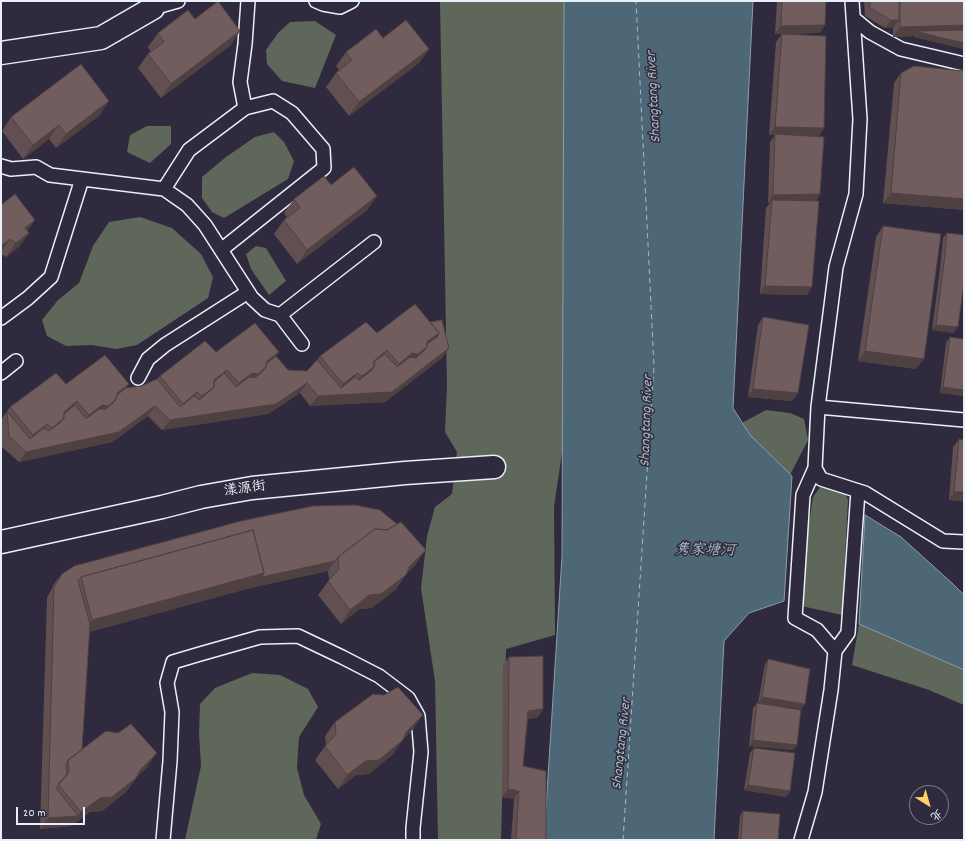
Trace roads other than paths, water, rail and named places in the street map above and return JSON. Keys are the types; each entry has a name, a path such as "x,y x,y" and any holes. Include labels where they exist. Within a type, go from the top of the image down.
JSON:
{"street":[{"path":"1,53 101,38 154,4"},
{"name":"漾源街","path":"1,542 162,508 201,497 252,488 405,473 494,467"}],"lane":[{"path":"154,4 178,1"},
{"path":"245,108 240,82 245,44 248,1"},
{"path":"316,1 340,8 352,1"},
{"path":"834,652 818,630 795,618 803,495 815,468 818,407 836,267 856,194 860,119 852,1"},
{"path":"853,18 870,32 901,49 964,64"},
{"path":"164,189 189,150 245,108 273,101 292,113 323,149 324,168 221,250"},
{"path":"1,166 11,170 36,167 50,176 164,189 187,205 205,226 252,298 265,310 280,315 302,344"},
{"path":"1,318 28,298 51,277 82,179"},
{"path":"280,315 374,242"},
{"path":"138,378 148,359 165,345 248,292"},
{"path":"1,373 16,361"},
{"path":"818,407 964,420"},
{"path":"815,468 821,479 865,493 943,541 964,542"},
{"path":"801,840 815,792 831,690 834,652 848,633 858,491"},
{"path":"164,840 172,712 166,683 174,662 260,637 298,636 379,676 408,698 418,716 421,752 413,840"}],"water":[{"path":"564,1 753,1 733,408 750,435 792,476 784,601 749,613 724,641 714,840 544,840 562,556"},
{"path":"865,515 901,537 964,595 964,670 859,624"}],"water label":[{"name":"Shangtang River","path":"655,97"},
{"name":"Shangtang River","path":"648,421"},
{"name":"隽家塘河","path":"705,552"},
{"name":"Shangtang River","path":"623,744"}]}
